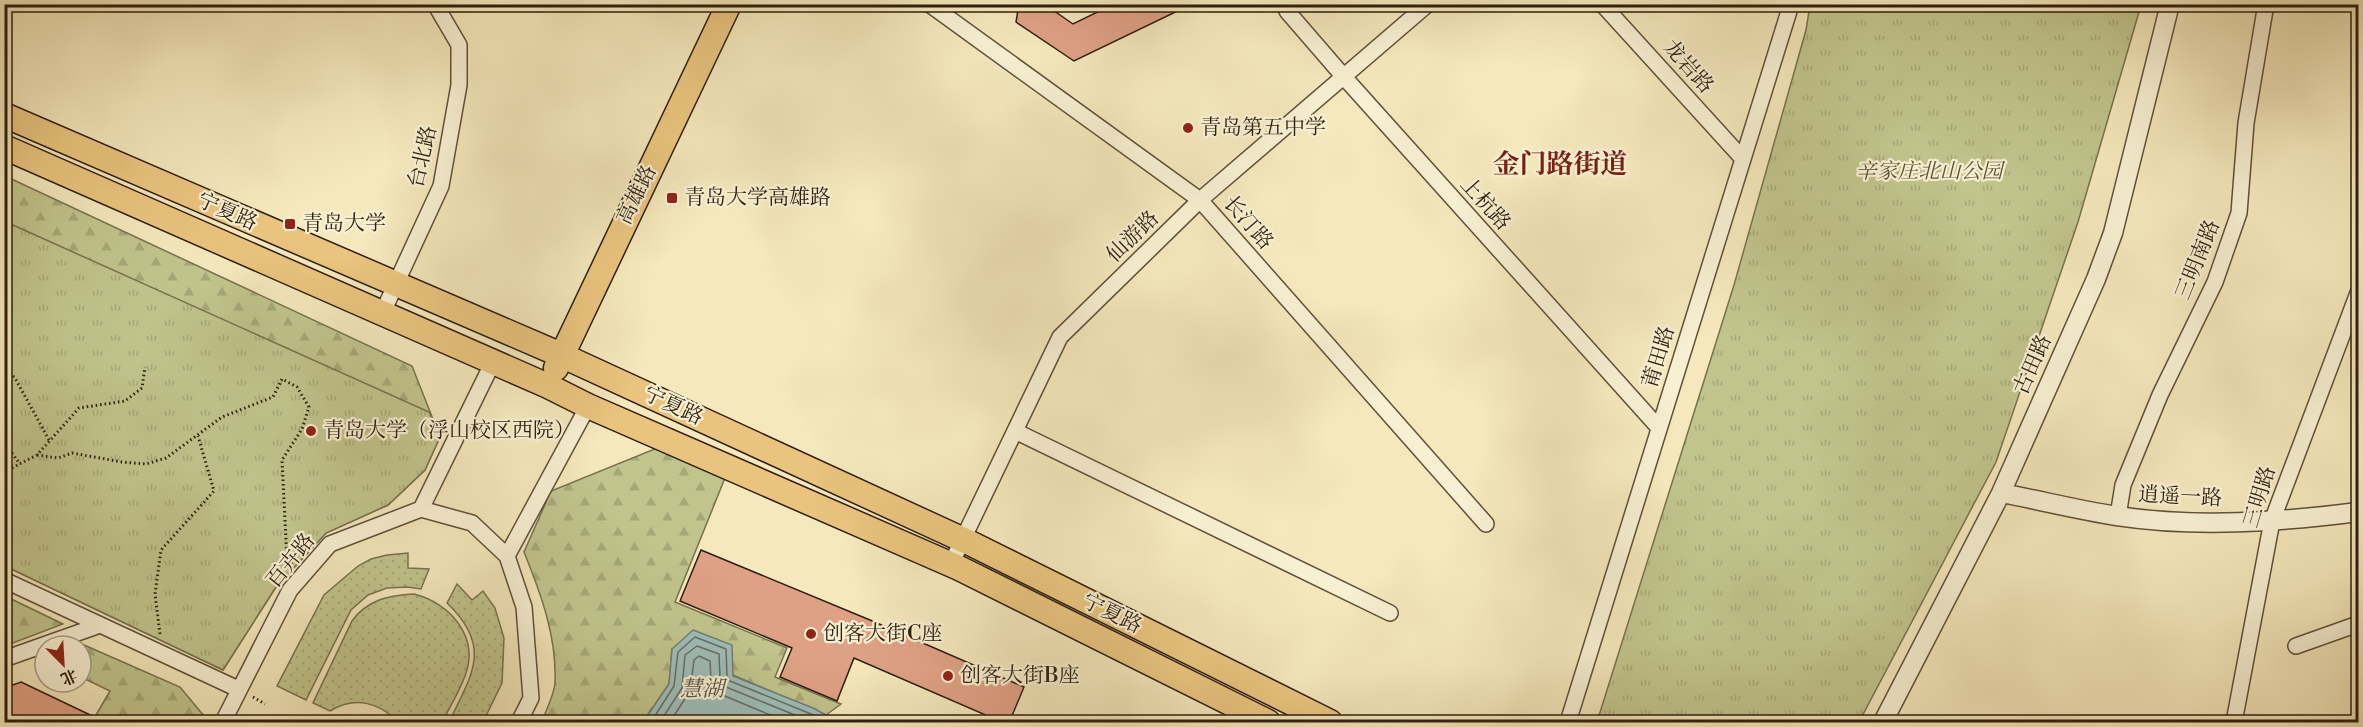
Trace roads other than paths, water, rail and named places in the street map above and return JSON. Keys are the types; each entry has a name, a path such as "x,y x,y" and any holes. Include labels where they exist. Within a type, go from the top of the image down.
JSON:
{"main road":[{"name":"高雄路","path":"548,386 729,4"},
{"name":"宁夏路","path":"4,115 561,355 961,539 1330,723"},
{"name":"宁夏路","path":"4,147 951,564 1268,723"}],"street":[{"name":"台北路","path":"382,314 441,186 459,85 459,45 435,4"},
{"name":"长汀路","path":"929,4 1200,200 1486,524"},
{"name":"上杭路","path":"1284,4 1287,11 1344,77 1659,428"},
{"name":"仙游路","path":"951,564 961,539 1060,337 1200,200 1428,4"},
{"name":"龙岩路","path":"1602,4 1743,159"},
{"name":"莆田路","path":"1568,723 1789,4"},
{"name":"古田路","path":"1882,723 2001,492 2096,279 2113,233 2170,4"},
{"name":"三明南路","path":"2118,516 2123,485 2160,395 2215,282 2239,213 2246,123 2266,4"},
{"name":"三明路","path":"2234,723 2272,521 2358,293"},
{"path":"493,362 421,509 472,523 507,556 524,607 531,698 519,723"},
{"path":"507,556 588,406"},
{"path":"1015,431 1390,614"},
{"name":"逍遥一路","path":"2001,492 2118,516 2211,523 2272,521 2358,512"},
{"name":"百卉路","path":"223,723 238,689 290,590 330,544 421,509"},
{"path":"4,580 238,689"},
{"path":"2296,646 2358,624"},
{"path":"4,659 100,625"}],"water":[{"name":"慧湖","path":"693,630 732,645 733,676 813,708 826,715 826,722 643,722 669,684 672,649"}],"place":[{"name":"青岛第五中学","path":"1188,128"},
{"name":"青岛大学高雄路","path":"672,198"},
{"name":"青岛大学","path":"290,224"},
{"name":"青岛大学（浮山校区西院）","path":"311,431"},
{"name":"创客大街C座","path":"811,634"},
{"name":"创客大街B座","path":"948,676"}],"district":[{"name":"金门路街道","path":"1560,165"}],"park label":[{"name":"辛家庄北山公园","path":"1929,172"}]}
